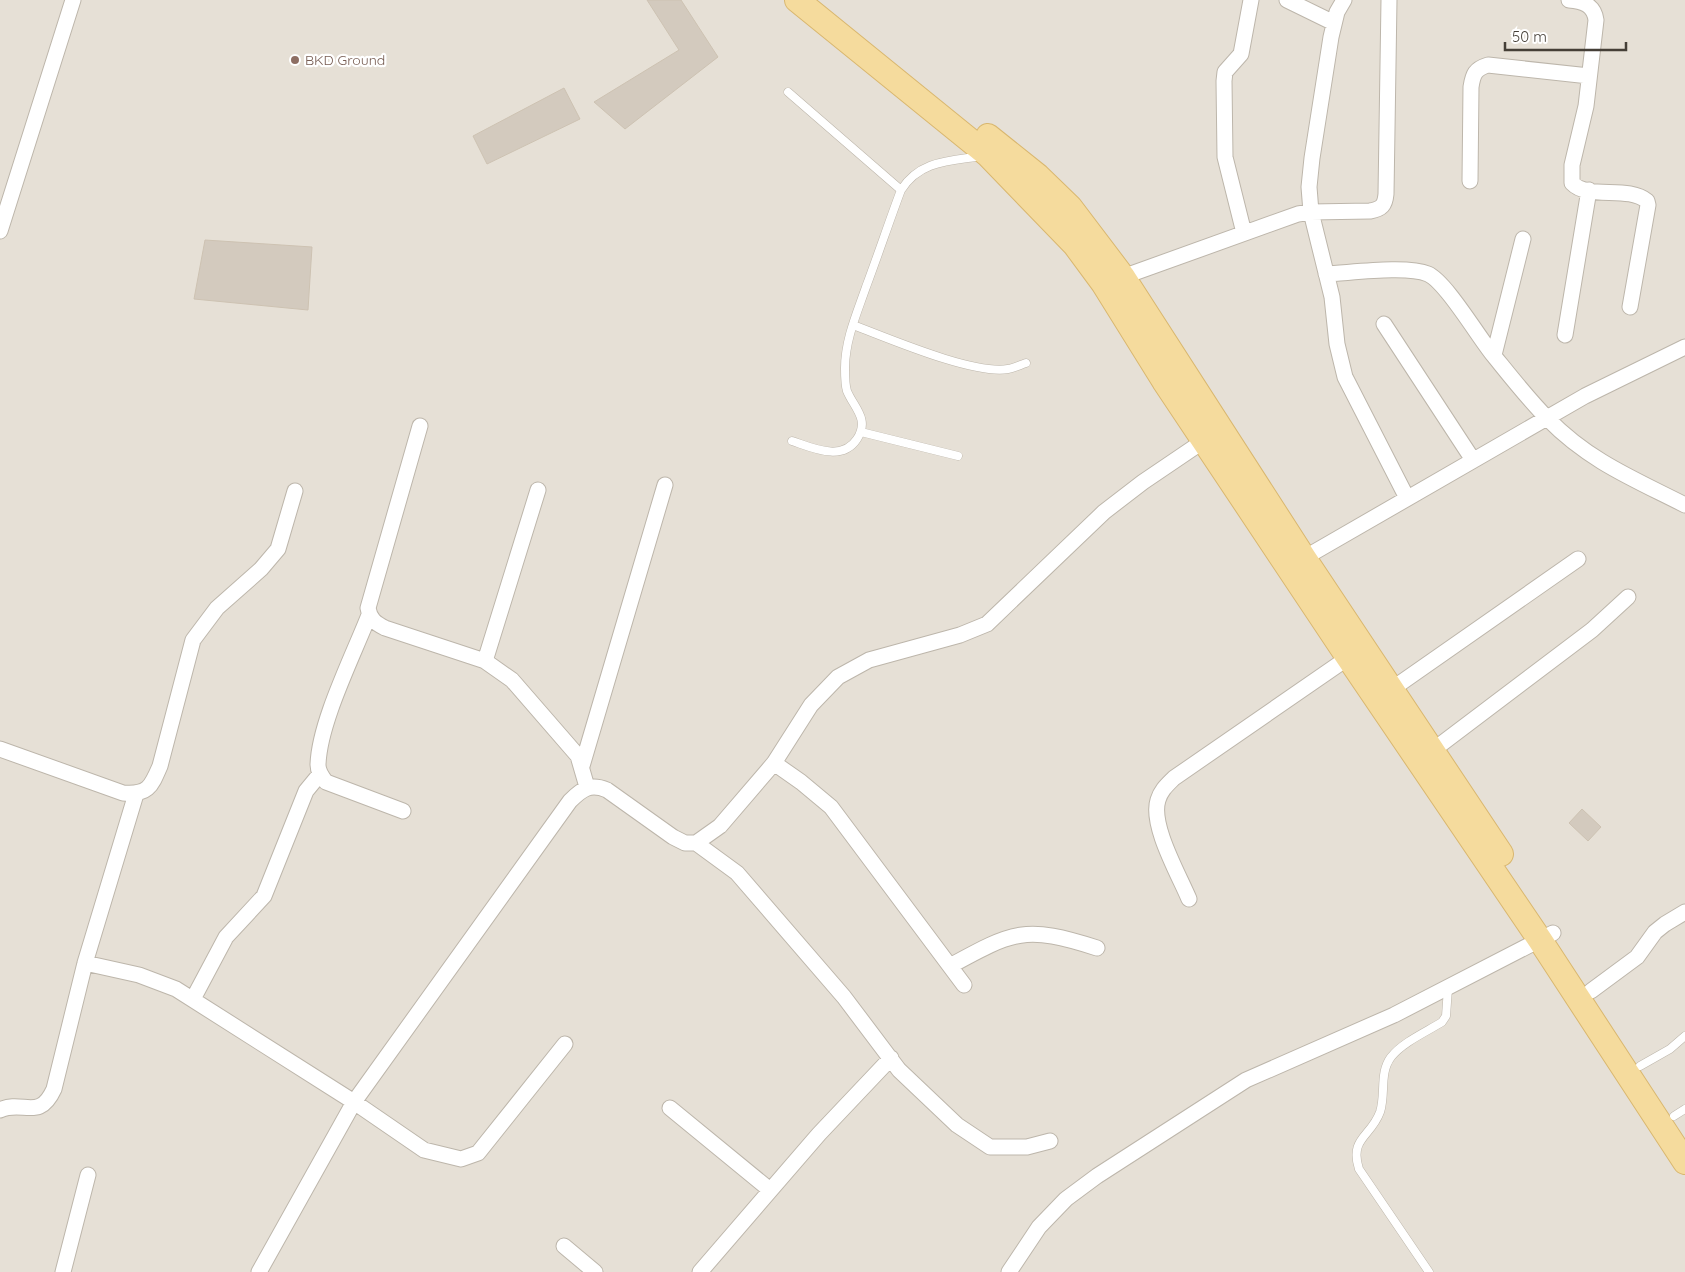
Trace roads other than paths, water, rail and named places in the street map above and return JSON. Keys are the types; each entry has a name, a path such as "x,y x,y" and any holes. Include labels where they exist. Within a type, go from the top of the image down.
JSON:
{"main road":[{"path":"797,0 988,155 1075,245 1113,280 1304,558 1356,652 1392,689 1432,750 1685,1162"},
{"path":"822,0 1038,176 1070,207 1113,280 1164,381 1356,652 1546,936 1591,991 1640,1066 1681,1119"}],"street":[{"path":"0,231 26,154 73,0"},
{"path":"1244,233 1225,157 1224,81 1225,72 1241,54 1251,0"},
{"path":"1287,0 1334,23"},
{"path":"1113,280 1282,219 1311,212 1370,212 1384,206 1386,194 1389,0"},
{"path":"1569,0 1585,3 1595,13 1586,106 1571,176 1572,182 1575,186 1589,190 1637,195 1647,200 1648,214 1630,307"},
{"path":"1343,1 1334,23 1312,158 1309,186 1311,212 1332,297 1337,344 1345,377 1407,498"},
{"path":"1470,181 1471,88 1474,74 1479,68 1488,66 1589,76"},
{"path":"1565,335 1589,190"},
{"path":"1494,355 1523,240"},
{"path":"1326,274 1414,271 1429,274 1449,294 1494,355 1547,418 1578,447 1595,459 1685,505"},
{"path":"1384,324 1473,460"},
{"path":"1304,558 1547,418 1620,379 1685,348"},
{"path":"420,426 368,608 369,615 374,622 386,628 485,661 512,680 567,742 582,766 587,787"},
{"path":"696,843 720,826 774,764 810,706 838,677 869,660 960,635 987,624 1104,512 1143,482 1205,440"},
{"path":"582,766 665,485"},
{"path":"485,661 538,490"},
{"path":"0,749 101,786 136,794 147,790 153,783 160,766 193,640 217,608 261,569 278,549 295,491"},
{"path":"1392,689 1578,559"},
{"path":"1432,750 1592,630 1628,597"},
{"path":"369,615 326,726 318,766 320,774 332,785 403,810"},
{"path":"1189,899 1158,825 1158,801 1162,790 1174,778 1356,652"},
{"path":"774,764 801,782 830,807 964,985"},
{"path":"193,1000 226,937 264,896 306,791 320,774"},
{"path":"259,1272 354,1102 570,801 587,787 597,786 607,790 673,837 685,843 696,843 737,872 844,997 900,1070 957,1125 990,1147 1027,1147 1050,1141"},
{"path":"0,1110 5,1107 39,1108 48,1103 54,1090 85,964 136,794"},
{"path":"1591,991 1636,957 1655,932 1664,924 1685,912"},
{"path":"950,966 994,942 1024,934 1041,934 1066,938 1097,948"},
{"path":"1009,1272 1039,1227 1066,1199 1105,1171 1246,1080 1394,1015 1546,936"},
{"path":"85,964 154,980 193,1000 354,1102 424,1150 440,1156 461,1159 478,1153 565,1044"},
{"path":"700,1272 770,1190 891,1058"},
{"path":"670,1108 770,1190"},
{"path":"63,1272 88,1174"},
{"path":"564,1246 595,1272"}],"lane":[{"path":"788,92 901,190"},
{"path":"792,441 834,452 847,450 861,432 863,424 860,411 847,390 845,368 853,325 901,190 907,180 920,169 988,155"},
{"path":"853,325 947,359 980,367 1007,369 1026,363"},
{"path":"861,432 958,456"},
{"path":"1429,1272 1359,1169 1356,1158 1360,1139 1375,1123 1380,1113 1384,1100 1383,1080 1390,1058 1397,1050 1442,1022 1446,1016 1448,988"},
{"path":"1640,1066 1670,1049 1685,1036"}],"place":[{"name":"BKD Ground","path":"295,60"}]}
